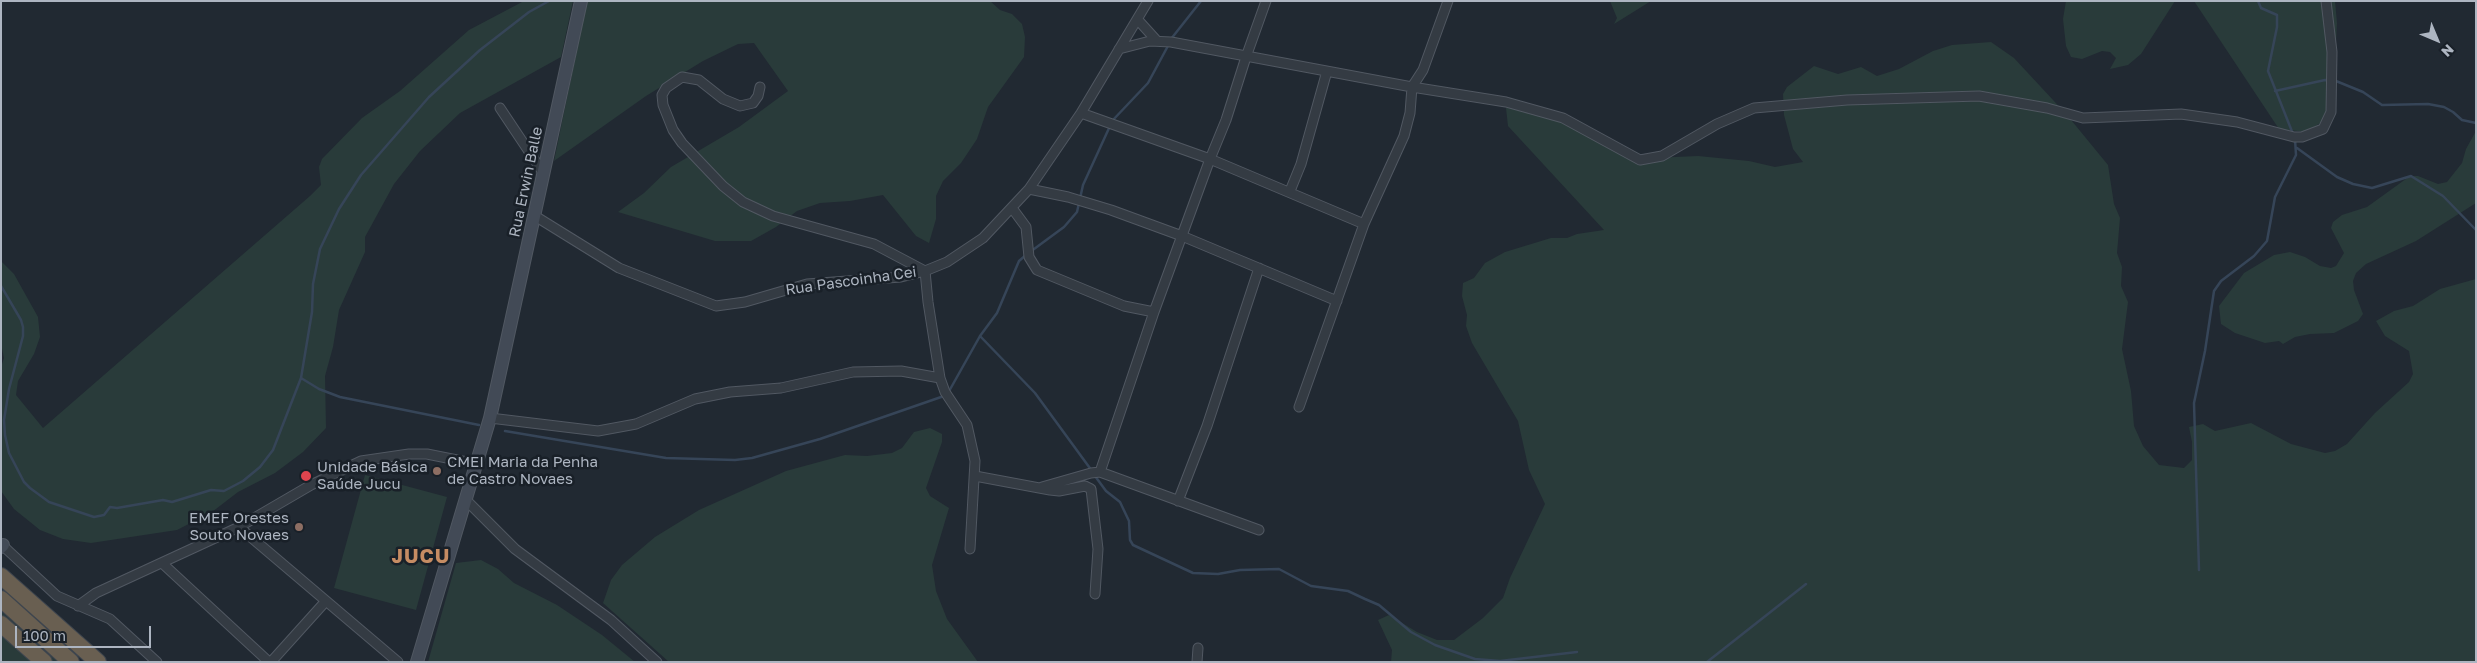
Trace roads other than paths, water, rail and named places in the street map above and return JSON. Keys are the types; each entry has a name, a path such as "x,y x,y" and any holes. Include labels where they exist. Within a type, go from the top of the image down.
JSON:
{"highway":[{"path":"1,576 98,662"},
{"path":"1,599 71,662"},
{"path":"1,624 44,662"}],"street":[{"name":"Rua Erwin Balle","path":"417,662 490,418 581,1"},
{"name":"Rua Pascoinha Cei","path":"535,216 619,268 716,306 745,302 807,284 901,277 925,271 946,262 983,238 1029,189 1080,113 1148,1"},
{"path":"1100,472 1154,312 1226,120 1266,1"},
{"path":"1299,407 1364,224 1408,124 1412,87 1423,70 1448,1"},
{"path":"1119,49 1157,41 1186,44 1246,57 1506,102 1563,118 1640,160 1662,156 1717,124 1754,108 1777,104 1856,99 1979,96 2083,118 2181,114 2237,122 2294,137 2302,137 2323,129 2331,112 2332,52 2326,1"},
{"path":"1138,20 1157,41"},
{"path":"1290,191 1301,164 1326,70"},
{"path":"760,87 758,96 753,103 740,106 723,99 699,80 682,77 666,88 662,95 663,105 672,130 682,143 723,186 743,202 773,216 874,244 925,271 940,378 945,392 967,425 975,461 970,549"},
{"path":"500,108 544,174"},
{"path":"1080,113 1210,159 1290,191 1364,224"},
{"path":"1029,189 1090,203 1182,236 1337,300"},
{"path":"1012,208 1026,227 1029,257 1037,270 1124,306 1154,312"},
{"path":"1178,501 1207,426 1259,268"},
{"path":"490,418 598,432 636,424 696,399 730,392 781,388 853,372 901,371 940,378"},
{"path":"78,606 96,593 239,527 311,485 361,462 418,454 444,456 477,464"},
{"path":"1036,488 1100,472 1259,530"},
{"path":"975,476 1060,491 1085,486 1091,489 1098,548 1095,594"},
{"path":"465,500 515,549 611,620 658,662"},
{"path":"239,527 325,602 398,662"},
{"path":"2,545 47,588 64,600 110,619 157,662"},
{"path":"162,562 270,662 325,602"},
{"path":"1198,648 1198,662"}],"waterway":[{"path":"1,286 21,320 23,327 23,336 9,389 4,420 5,435 9,453 24,482 30,488 49,502 94,517 104,515 110,507 117,508 163,500 172,502 211,490 224,491 243,481 260,467 273,450 301,378 312,312 313,284 320,249 339,209 361,175 429,97 480,50 529,12 549,1"},
{"path":"1171,39 1201,1"},
{"path":"2258,1 2261,8 2277,15 2277,27 2268,71 2293,134"},
{"path":"1112,121 1148,83 1169,44"},
{"path":"2275,91 2325,80 2336,81 2363,92 2382,105 2428,104 2444,107 2462,120 2476,123"},
{"path":"1030,252 1064,227 1077,212 1083,185 1110,126"},
{"path":"2199,570 2194,403 2205,351 2214,291 2221,281 2254,256 2267,241 2275,197 2296,155 2295,139"},
{"path":"2297,148 2337,177 2353,184 2372,188 2411,176 2443,196 2476,230"},
{"path":"948,393 980,336 997,313 1019,261 1026,255"},
{"path":"980,336 1035,393 1092,471"},
{"path":"301,378 319,389 340,397 479,425"},
{"path":"505,431 666,458 735,460 752,458 820,439 944,396"},
{"path":"1095,476 1106,491 1120,502 1129,521 1130,540 1133,545 1193,573 1218,574 1240,570 1279,569 1311,586 1348,591 1379,605 1411,632 1435,645 1475,659 1500,661 1577,652"},
{"path":"1707,662 1806,584"}],"place":[{"name":"CMEI Maria da Penha de Castro Novaes","path":"437,471"},
{"name":"Unidade Básica Saúde Jucu","path":"306,476"},
{"name":"EMEF Orestes Souto Novaes","path":"299,527"}],"district":[{"name":"JUCU","path":"421,557"}]}
